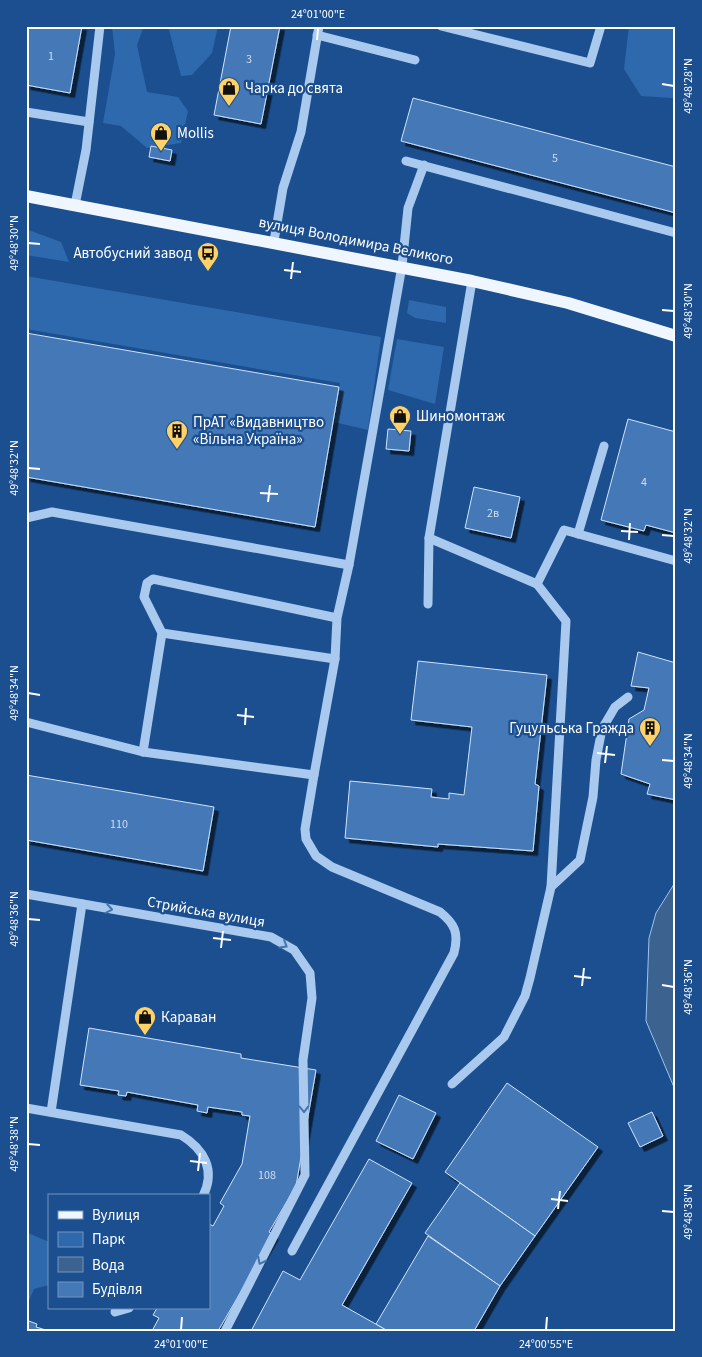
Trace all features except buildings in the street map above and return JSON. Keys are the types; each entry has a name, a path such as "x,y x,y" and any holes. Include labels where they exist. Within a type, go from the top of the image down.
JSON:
{"main road":[{"name":"вулиця Володимира Великого","path":"26,196 402,266 472,281 568,303 676,336"}],"lane":[{"path":"75,205 89,122 100,26"},
{"path":"441,26 590,63 601,26"},
{"path":"274,242 283,188 300,132 318,31 415,60"},
{"path":"26,112 89,122"},
{"path":"406,161 676,233"},
{"path":"292,1251 454,953 458,937 452,922 440,912 332,867 316,856 306,839 305,829 335,659 337,618 349,565 402,266 408,208 424,165"},
{"path":"428,604 430,538 447,464 472,281"},
{"path":"578,534 604,446"},
{"path":"26,518 52,512 349,565"},
{"path":"537,584 564,530 676,561"},
{"path":"430,538 537,584 566,621 551,888 526,996 504,1037 452,1084"},
{"path":"143,752 162,633 144,597 147,582 153,579 337,618"},
{"path":"162,633 335,659"},
{"path":"551,888 580,860 593,797 596,760 602,729 615,707 628,697"},
{"path":"26,722 143,752 314,775"},
{"name":"Стрийська вулиця","path":"26,894 271,937 294,950 310,973 312,990 303,1060 305,1175 225,1331"},
{"path":"51,1112 82,904"},
{"path":"26,1108 181,1135 200,1150 207,1160 209,1173 204,1194"},
{"path":"115,1312 122,1310"}],"green space":[{"path":"112,26 144,26 137,45 147,92 178,97 188,111 181,143 147,148 121,126 103,123 115,54"},
{"path":"168,26 218,26 212,53 192,75 181,76"},
{"path":"629,26 676,26 676,94 673,98 641,96 624,69"},
{"path":"26,229 61,242 69,262 26,255"},
{"path":"26,276 381,337 368,430 334,422 340,383 26,329"},
{"path":"409,300 446,307 446,323 415,318 407,313"},
{"path":"397,339 444,347 435,404 388,390"},
{"path":"26,1232 48,1242 48,1285 34,1289 26,1308"}],"water":[{"path":"676,881 676,1092 646,1021 649,938 656,913"}],"place":[{"name":"Чарка до свята","path":"229,107"},
{"name":"Mollis","path":"161,152"},
{"name":"Автобусний завод","path":"208,272"},
{"name":"Шиномонтаж","path":"400,435"},
{"name":"ПрАТ «Видавництво «Вільна Україна»","path":"177,450"},
{"name":"Гуцульська Гражда","path":"650,747"},
{"name":"Караван","path":"145,1036"}]}
